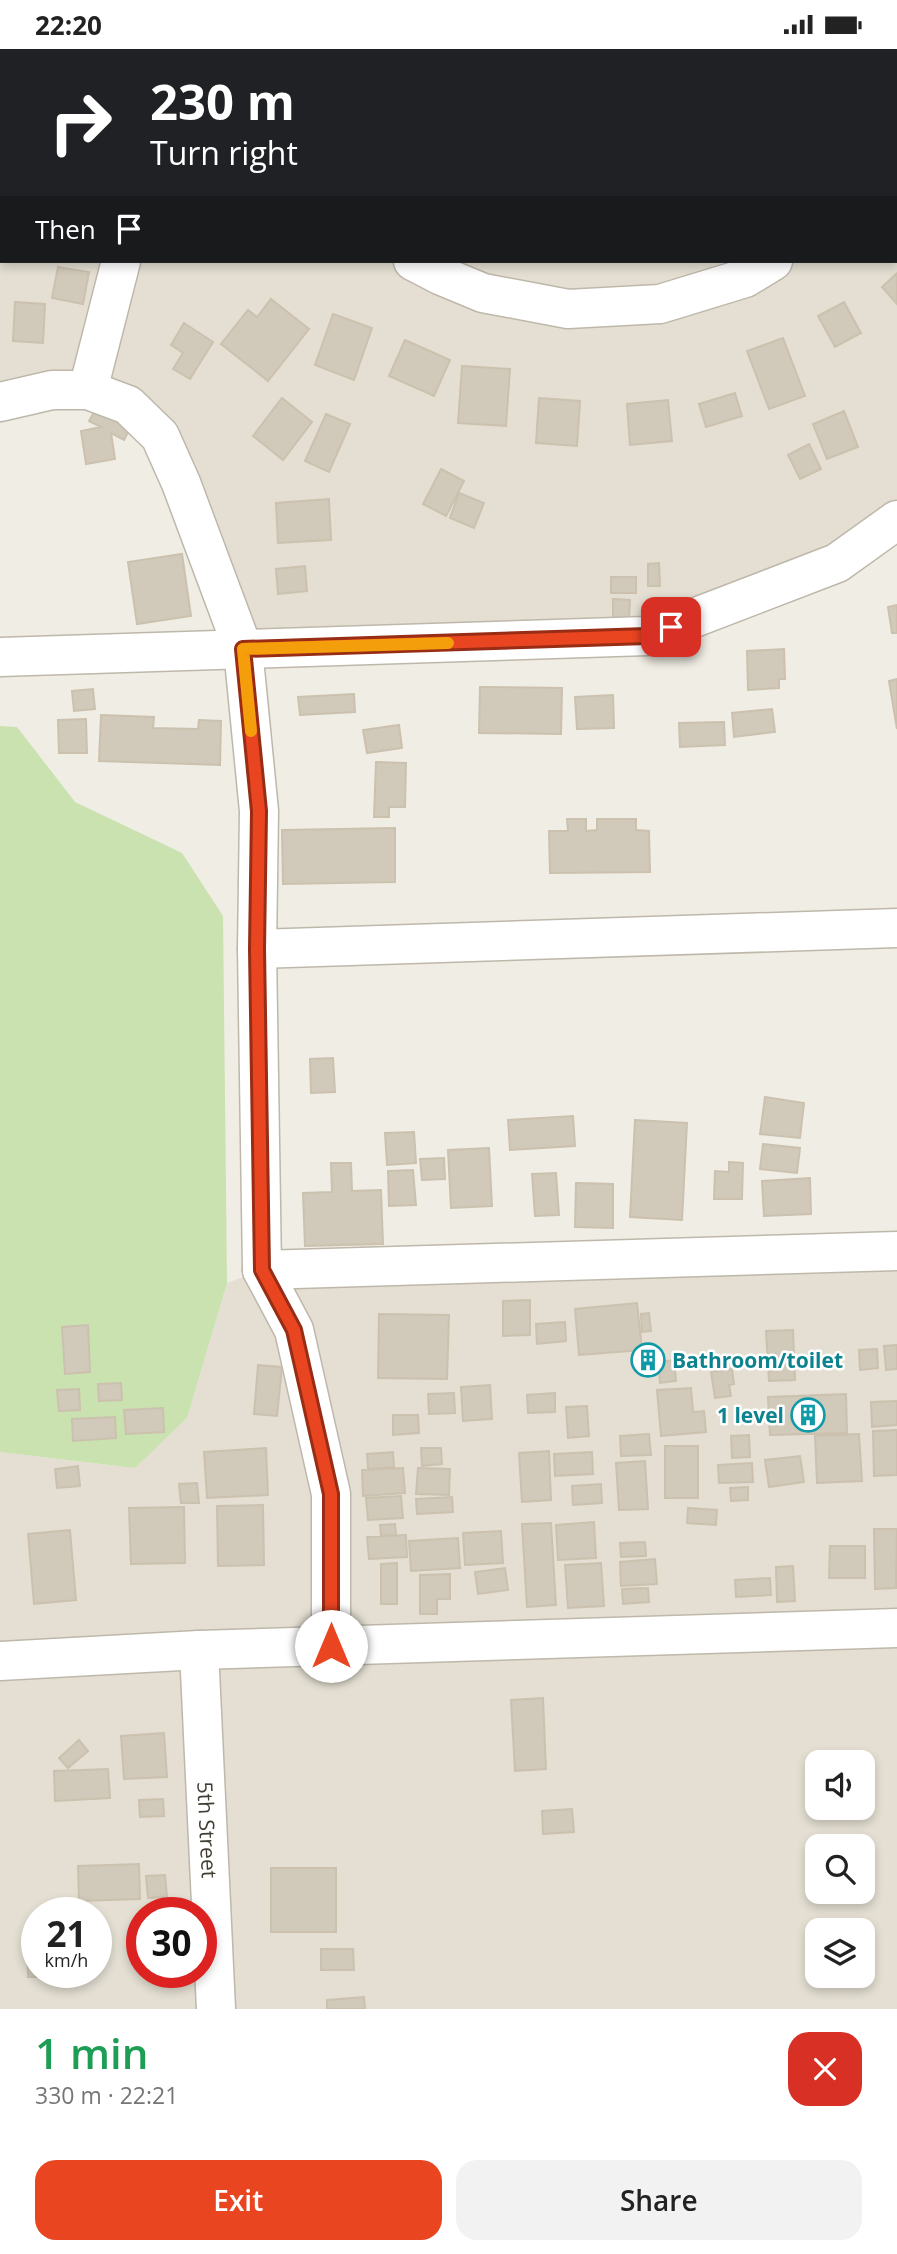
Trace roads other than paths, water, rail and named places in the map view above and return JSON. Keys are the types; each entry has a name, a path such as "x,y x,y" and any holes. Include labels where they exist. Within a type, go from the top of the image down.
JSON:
{"street":[{"path":"88,390 120,263"},
{"path":"417,263 483,293 568,309 660,304 746,278 770,263"},
{"path":"0,402 52,390 88,390 128,405 160,436 181,483 243,649 259,811 257,949 262,1270 294,1330 331,1494 331,1646"},
{"path":"0,656 647,636 837,562 897,520"},
{"path":"257,949 897,928"},
{"path":"262,1270 897,1251"},
{"path":"0,1661 199,1650 897,1628"},
{"name":"5th Street","path":"199,1650 216,2009"}],"place":[{"name":"Bathroom/toilet","path":"648,1360"},
{"name":"1 level","path":"808,1415"}]}
